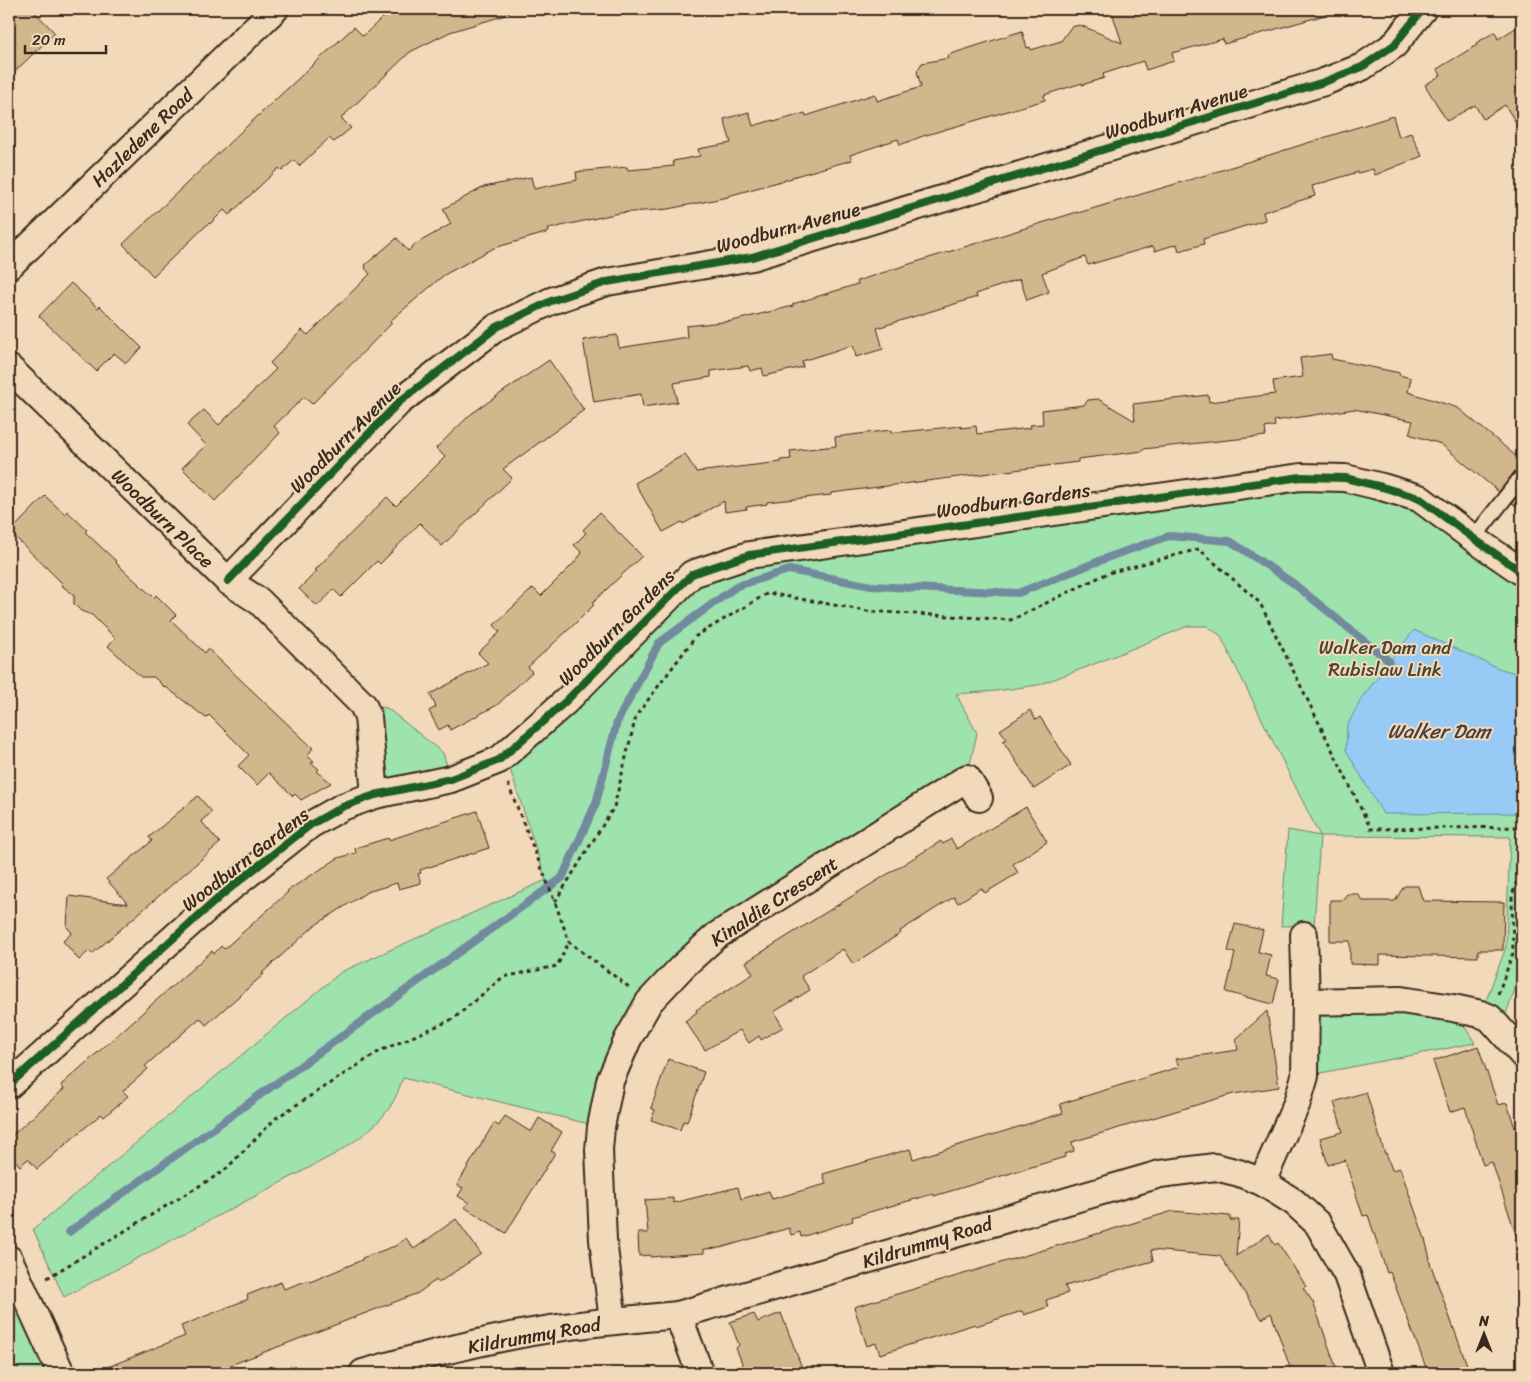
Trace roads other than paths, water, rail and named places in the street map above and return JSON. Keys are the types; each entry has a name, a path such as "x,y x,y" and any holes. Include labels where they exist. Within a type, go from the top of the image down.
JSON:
{"street":[{"name":"Hazledene Road","path":"9,266 275,9"},
{"name":"Woodburn Avenue","path":"228,581 399,402 497,327 551,300 606,282 752,258 1324,82 1362,67 1394,44 1423,9"},
{"name":"Woodburn Place","path":"9,368 228,581 259,601 363,705 368,717 375,795"},
{"name":"Woodburn Gardens","path":"9,1085 224,894 310,825 342,807 375,795 451,779 499,760 565,702 692,574 749,555 1301,477 1345,478 1419,498 1522,572"},
{"name":"Kinaldie Crescent","path":"613,1321 603,1240 601,1127 610,1081 628,1040 649,1002 682,967 716,936 968,778 979,798"},
{"path":"1262,1182 1297,1103 1305,1076 1306,1002 1304,935"},
{"path":"1306,1002 1401,1000 1454,1008 1490,1018 1522,1054"},
{"name":"Kildrummy Road","path":"363,1373 410,1359 512,1336 613,1321 678,1315 1160,1174 1215,1168 1239,1173 1262,1182 1294,1202 1318,1224 1347,1275 1381,1373"},
{"path":"9,1259 61,1373"},
{"path":"678,1315 700,1373"}],"lane":[{"path":"1474,539 1522,476"}],"water":[{"name":"Walker Dam","path":"1414,630 1498,668 1522,675 1522,813 1383,814 1346,750 1347,726 1363,696"}],"waterway":[{"path":"69,1232 562,878 596,803 617,722 659,643 737,586 789,570 871,586 1018,593 1117,554 1169,536 1230,541 1293,583 1389,661"}],"park label":[{"name":"Walker Dam and Rubislaw Link","path":"1385,658"}]}
